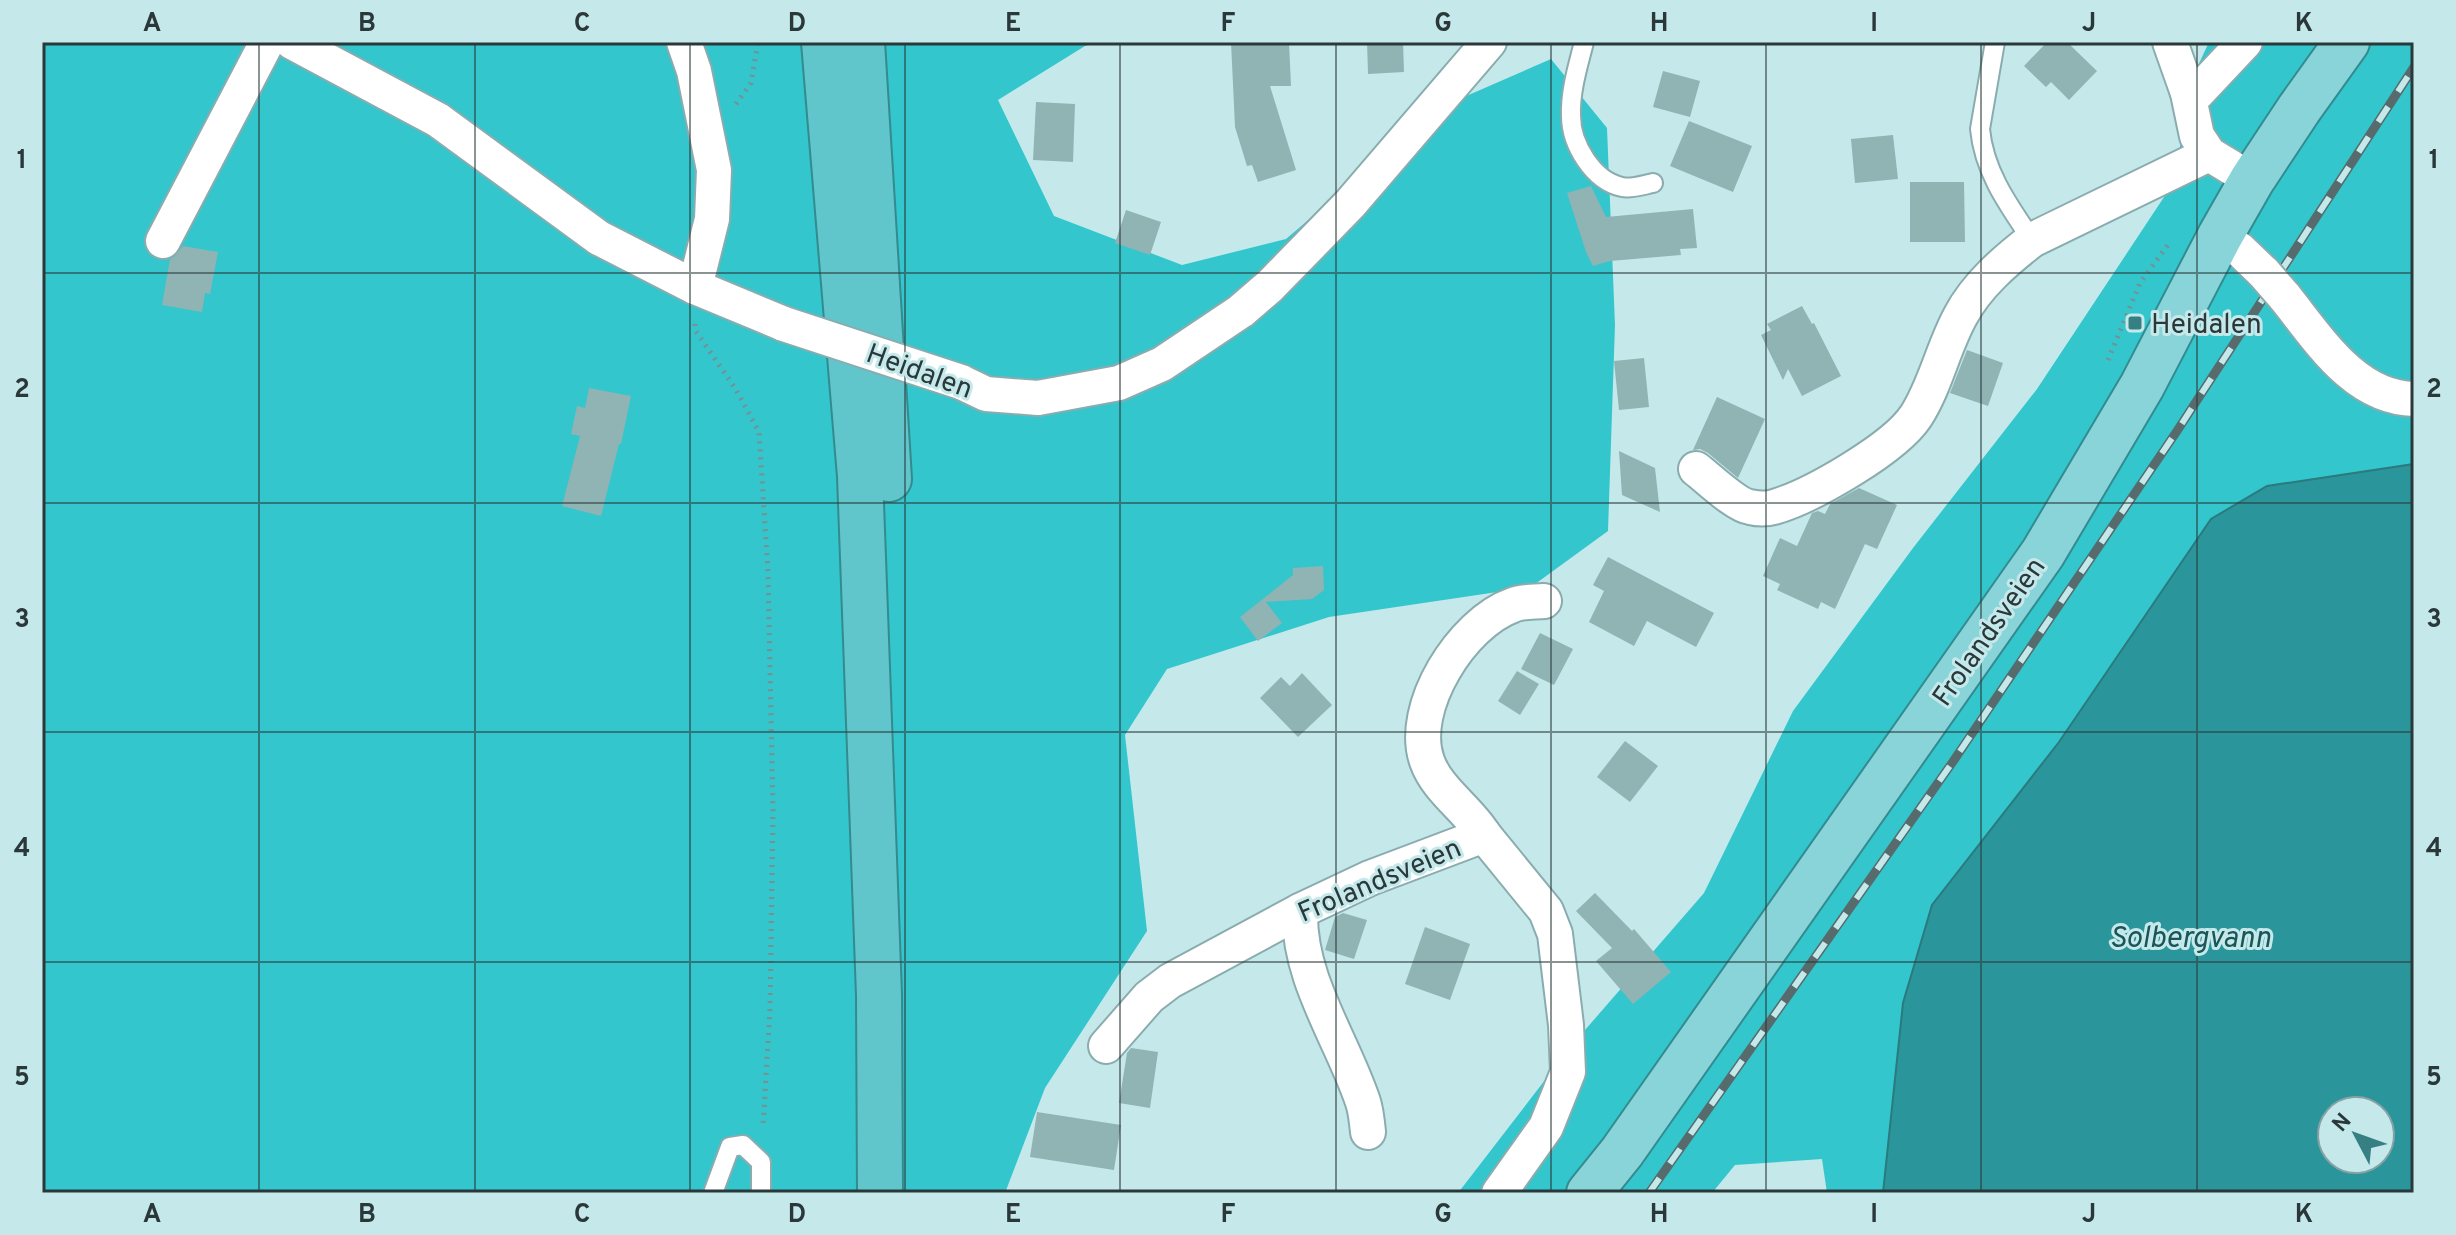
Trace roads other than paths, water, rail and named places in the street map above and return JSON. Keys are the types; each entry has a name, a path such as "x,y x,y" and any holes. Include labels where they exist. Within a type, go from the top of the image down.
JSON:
{"highway":[{"path":"824,42 860,476 879,995 880,1193"},
{"path":"862,42 889,476 907,1000 906,1193"}],"main road":[{"name":"Frolandsveien","path":"1589,1193 1622,1152 2043,553 2142,386 2199,234 2252,180 2347,42"}],"street":[{"path":"163,241 267,42"},
{"name":"Heidalen","path":"292,42 438,120 599,238 695,287 784,324 961,382 986,394 1038,398 1119,383 1162,364 1241,311 1270,286 1350,204 1489,42"},
{"path":"684,42 694,71 714,170 712,219 695,287"},
{"path":"2170,42 2188,93 2197,136 2209,154 2252,180"},
{"path":"2188,93 2197,93 2245,42"},
{"path":"1696,469 1746,507 1771,509 1805,495 1870,457 1907,429 1918,413 1960,316 1973,296 2010,257 2032,240 2209,154"},
{"path":"2199,234 2240,250 2274,285 2334,357 2370,389 2401,399 2414,399"},
{"path":"1484,835 1476,821 1437,780 1427,762 1423,742 1429,701 1450,657 1481,624 1514,604 1544,601"},
{"name":"Frolandsveien","path":"1106,1046 1149,997 1170,981 1300,911 1370,878 1484,835 1546,911 1555,934 1566,1025 1568,1072 1546,1127 1499,1193"},
{"path":"1300,911 1303,951 1364,1104 1368,1132"}],"lane":[{"path":"1584,42 1571,93 1570,119 1577,145 1593,170 1610,184 1626,188 1653,183"},
{"path":"1995,42 1980,129 1981,143 2005,200 2032,240"},
{"path":"713,1193 730,1147 743,1145 761,1162 761,1193"}],"water":[{"name":"Solbergvann","path":"2414,464 2414,1193 1883,1193 1903,1003 1932,905 2059,742 2211,519 2267,486"}],"railway":[{"path":"1649,1193 1952,763 2177,431 2414,67"}],"place":[{"name":"Heidalen","path":"2135,323"}]}
